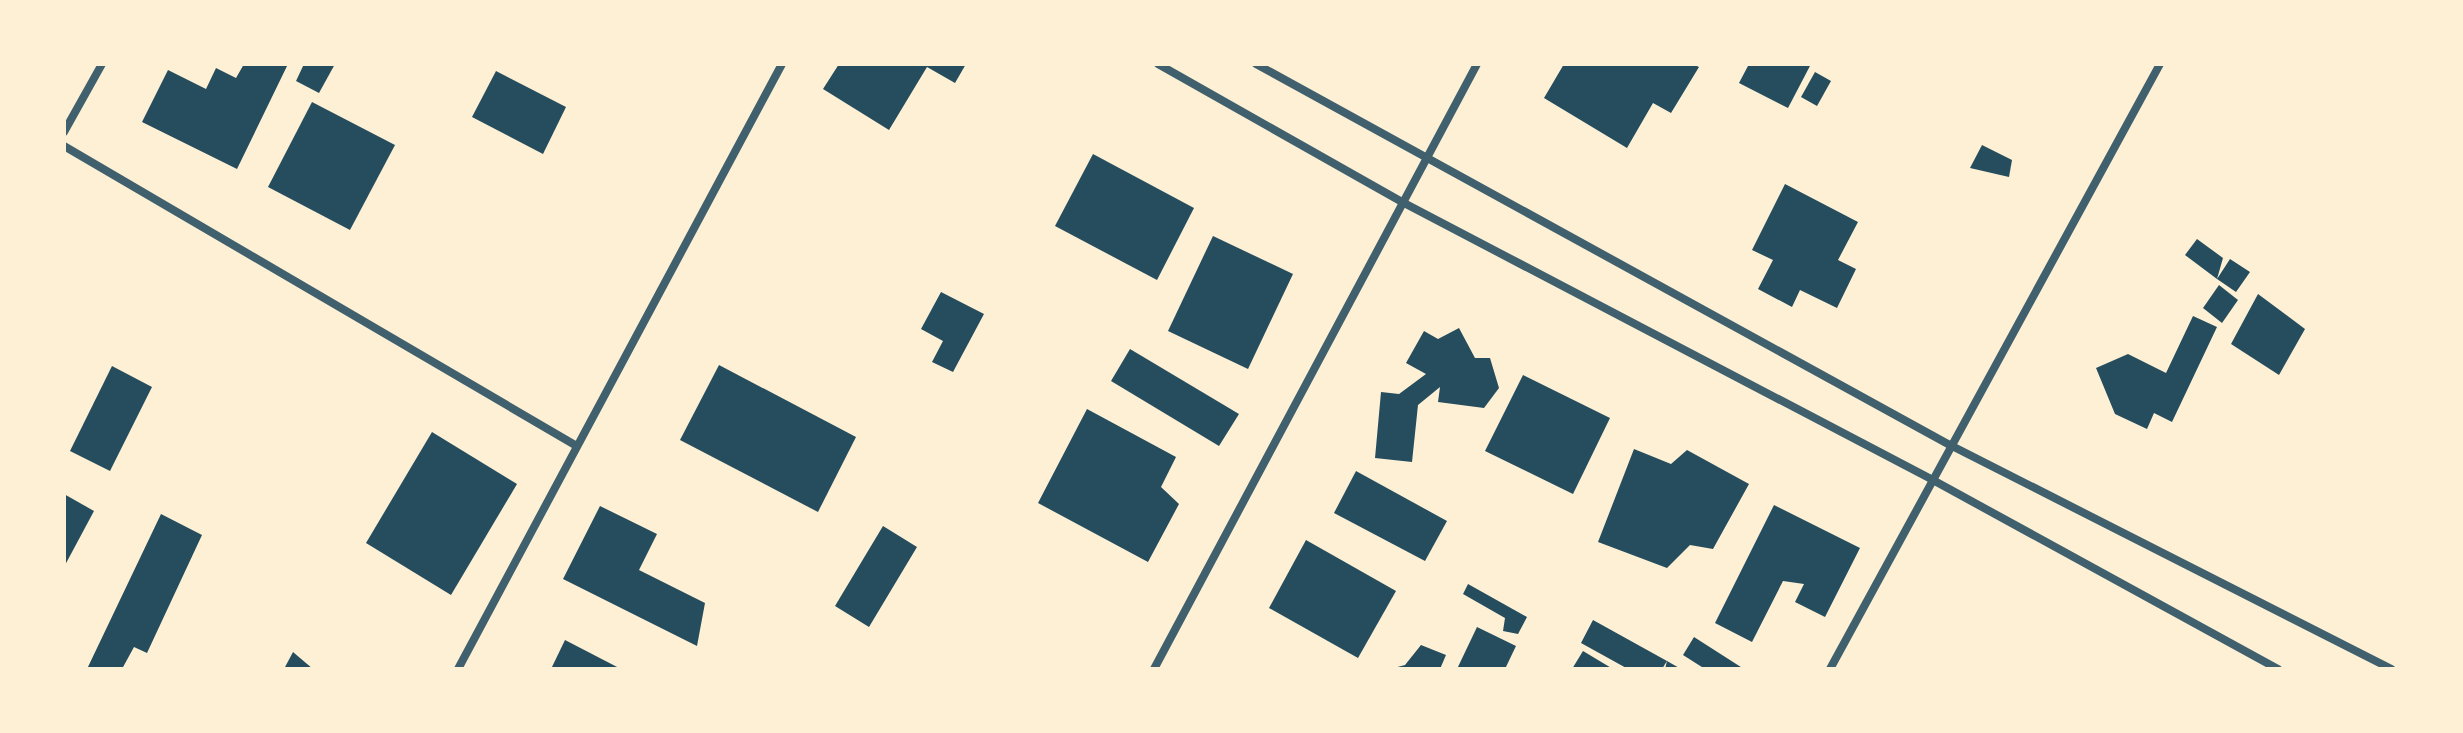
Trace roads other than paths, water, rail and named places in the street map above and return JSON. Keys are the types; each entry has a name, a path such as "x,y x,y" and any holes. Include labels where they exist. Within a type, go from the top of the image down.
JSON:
{"street":[{"path":"64,132 102,64"},
{"path":"458,669 575,445 782,64"},
{"path":"1158,64 1404,203 1931,479 2278,669"},
{"path":"1256,64 1950,445 2391,669"},
{"path":"1154,669 1477,64"},
{"path":"1830,669 2160,64"},
{"path":"64,146 575,445"}]}
